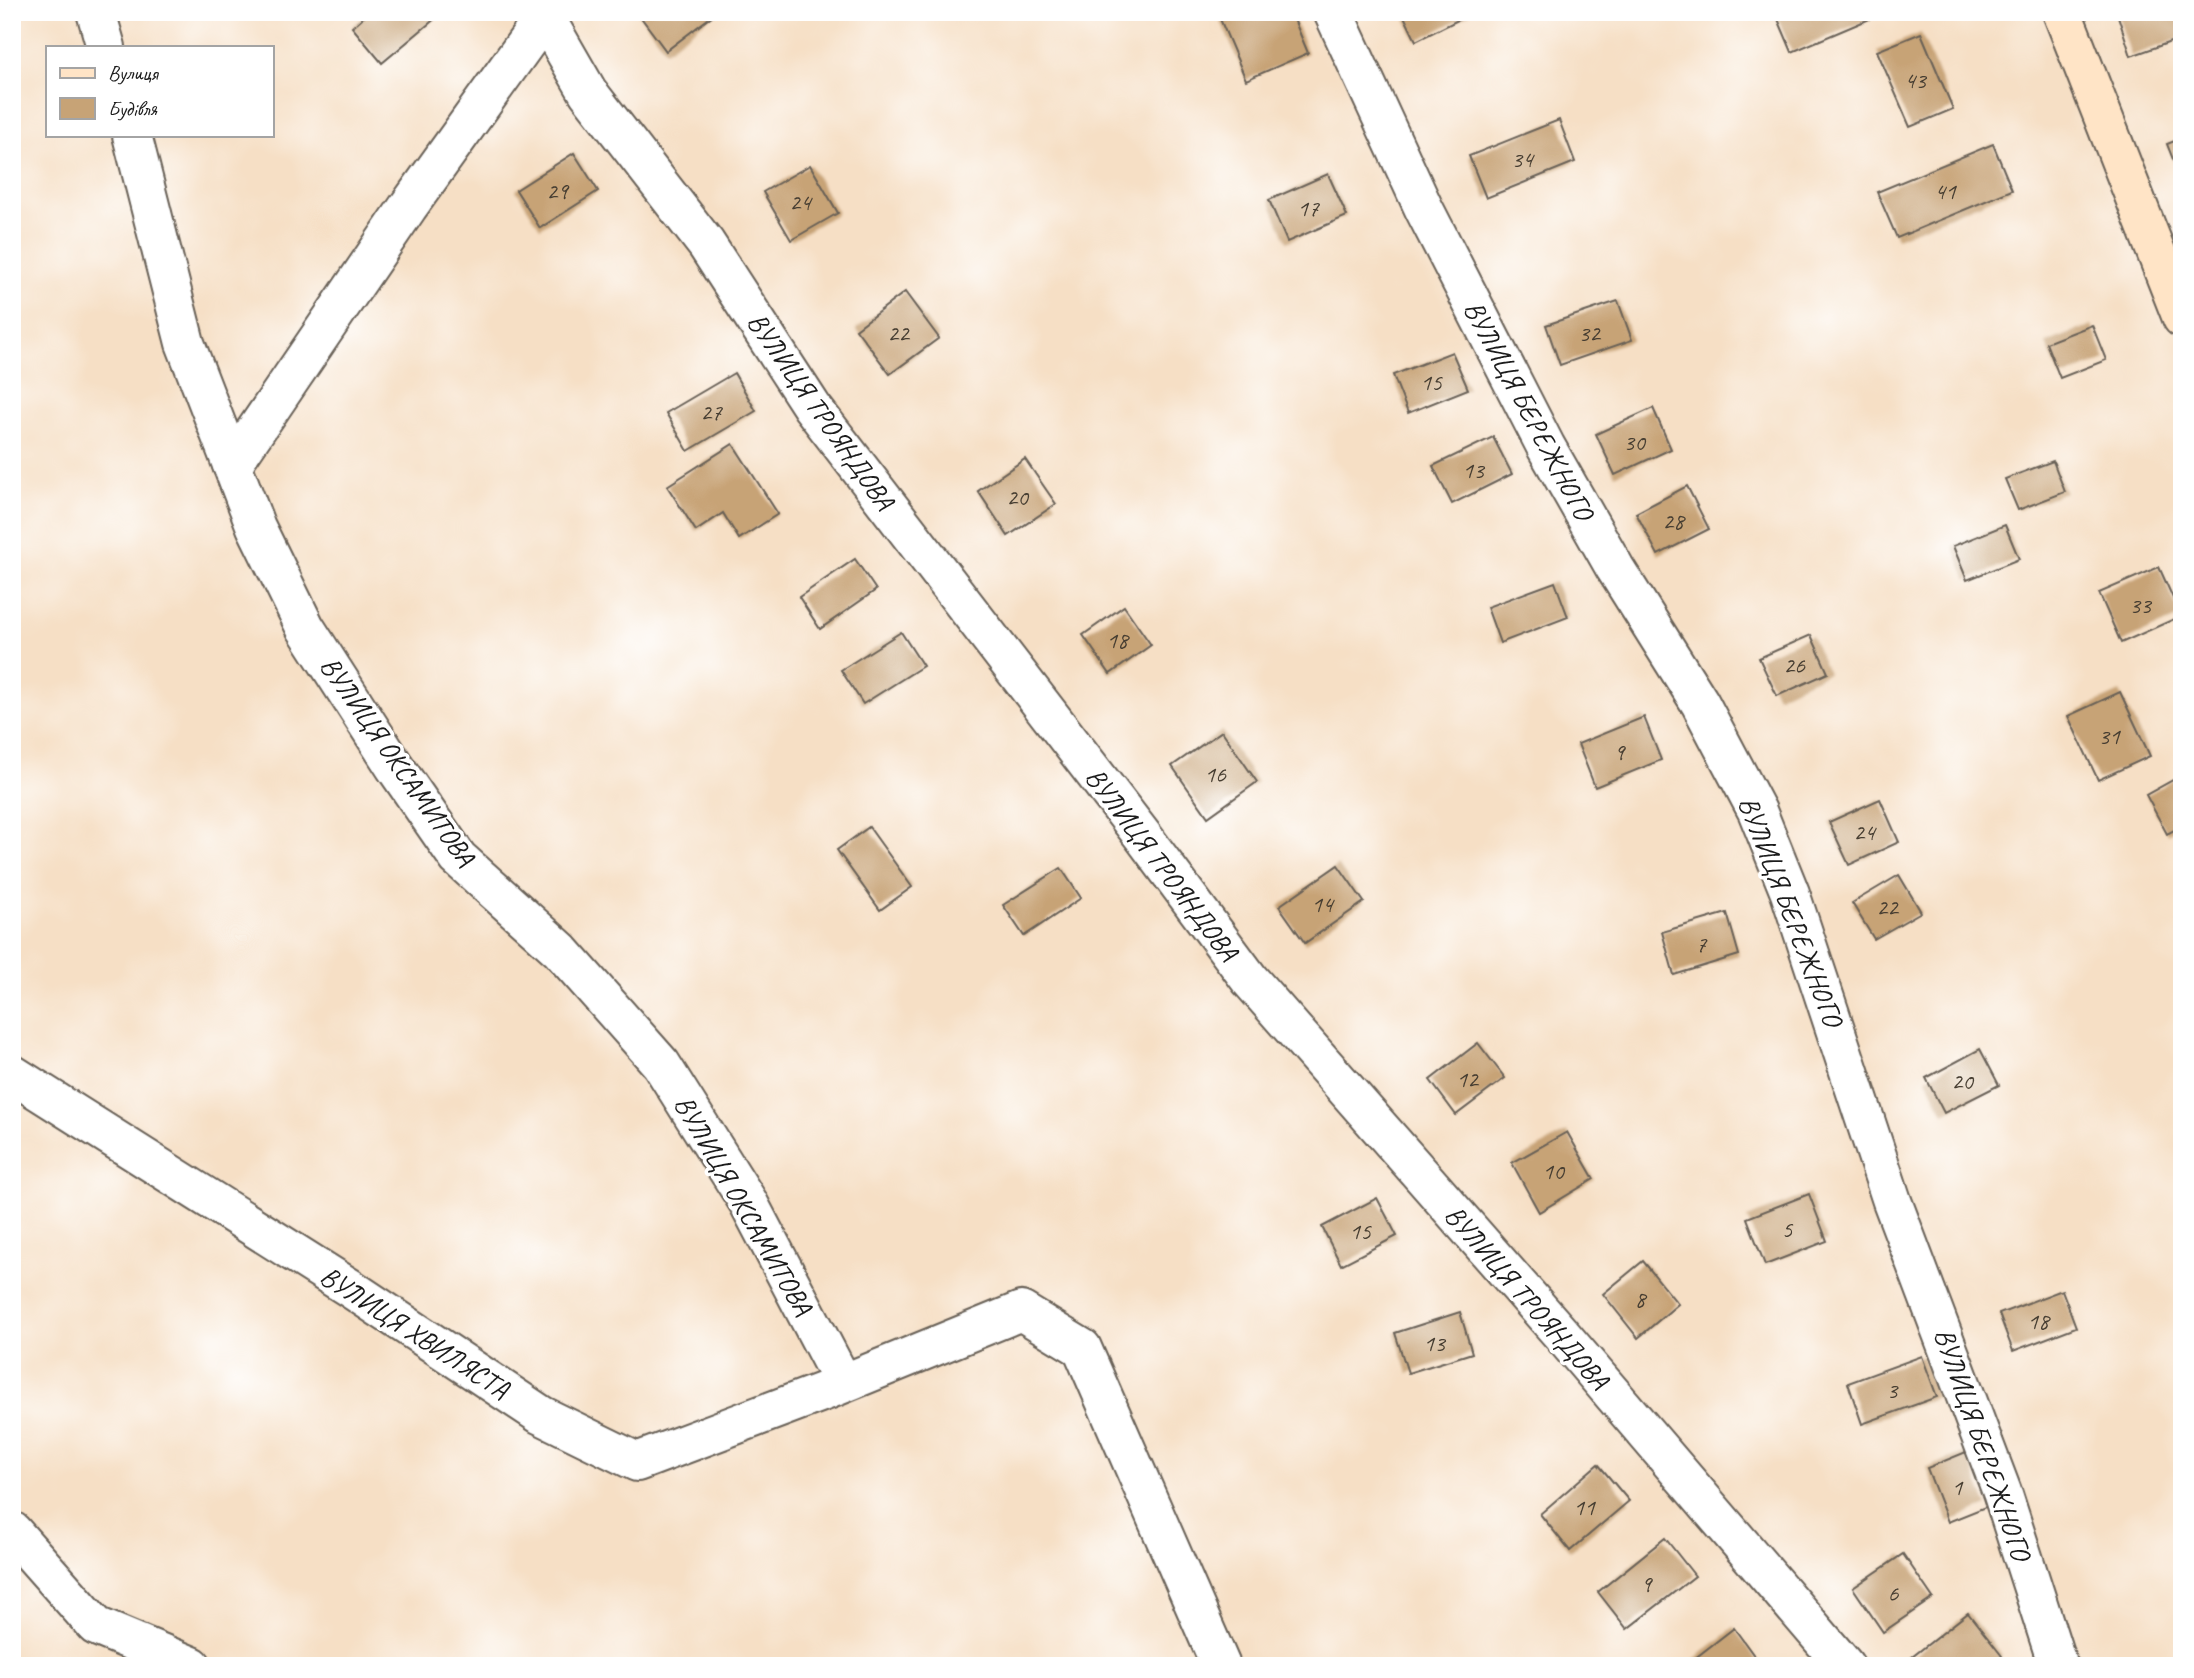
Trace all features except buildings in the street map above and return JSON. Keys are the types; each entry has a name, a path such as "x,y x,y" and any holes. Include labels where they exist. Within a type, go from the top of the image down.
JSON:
{"street":[{"path":"96,12 106,46"},
{"name":"ВУЛИЦЯ БЕРЕЖНОГО","path":"1333,12 1424,209 1546,447 1615,568 1700,703 1757,811 1790,893 1892,1201 2002,1492 2057,1666"},
{"path":"2062,12 2182,318"},
{"path":"232,465 408,207 545,14"},
{"name":"ВУЛИЦЯ ТРОЯНДОВА","path":"545,14 588,92 705,244 812,407 1142,835 1250,980 1562,1335 1845,1666"},
{"name":"ВУЛИЦЯ ОКСАМИТОВА","path":"132,136 185,343 256,527 305,627 395,767 458,858 559,950 661,1064 748,1202 843,1383"},
{"name":"ВУЛИЦЯ ХВИЛЯСТА","path":"12,1074 350,1287 541,1415 637,1461 843,1383 1021,1311 1082,1348 1221,1666"},
{"path":"12,1531 96,1626 191,1666"}]}
